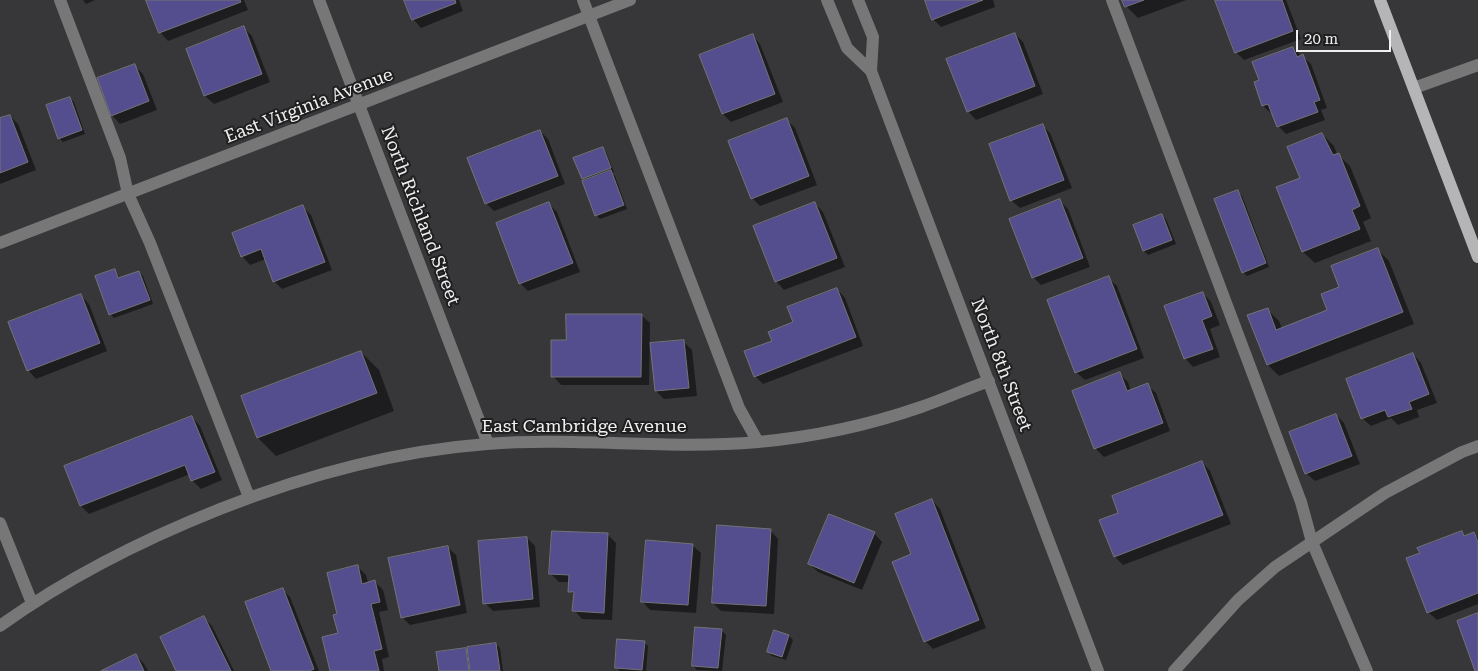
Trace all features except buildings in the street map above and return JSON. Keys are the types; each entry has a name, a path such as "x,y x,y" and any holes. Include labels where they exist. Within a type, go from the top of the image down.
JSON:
{"main road":[{"path":"1380,0 1478,257"}],"street":[{"path":"60,0 120,158 128,194 150,243 249,498"},
{"name":"North Richland Street","path":"319,0 488,444"},
{"path":"583,0 739,408 758,442"},
{"name":"East Virginia Avenue","path":"0,243 630,0"},
{"name":"North 8th Street","path":"827,0 847,48 871,71"},
{"name":"North 8th Street","path":"858,0 873,37 871,71 1098,671"},
{"path":"1112,0 1301,502 1312,542 1367,671"},
{"path":"1414,88 1478,65"},
{"name":"East Cambridge Avenue","path":"0,626 32,603 132,546 249,498 318,474 397,455 488,444 758,442 868,423 922,407 989,381"},
{"path":"1174,671 1238,600 1275,567 1385,493 1462,452 1478,446"},
{"path":"0,523 32,603"}]}
